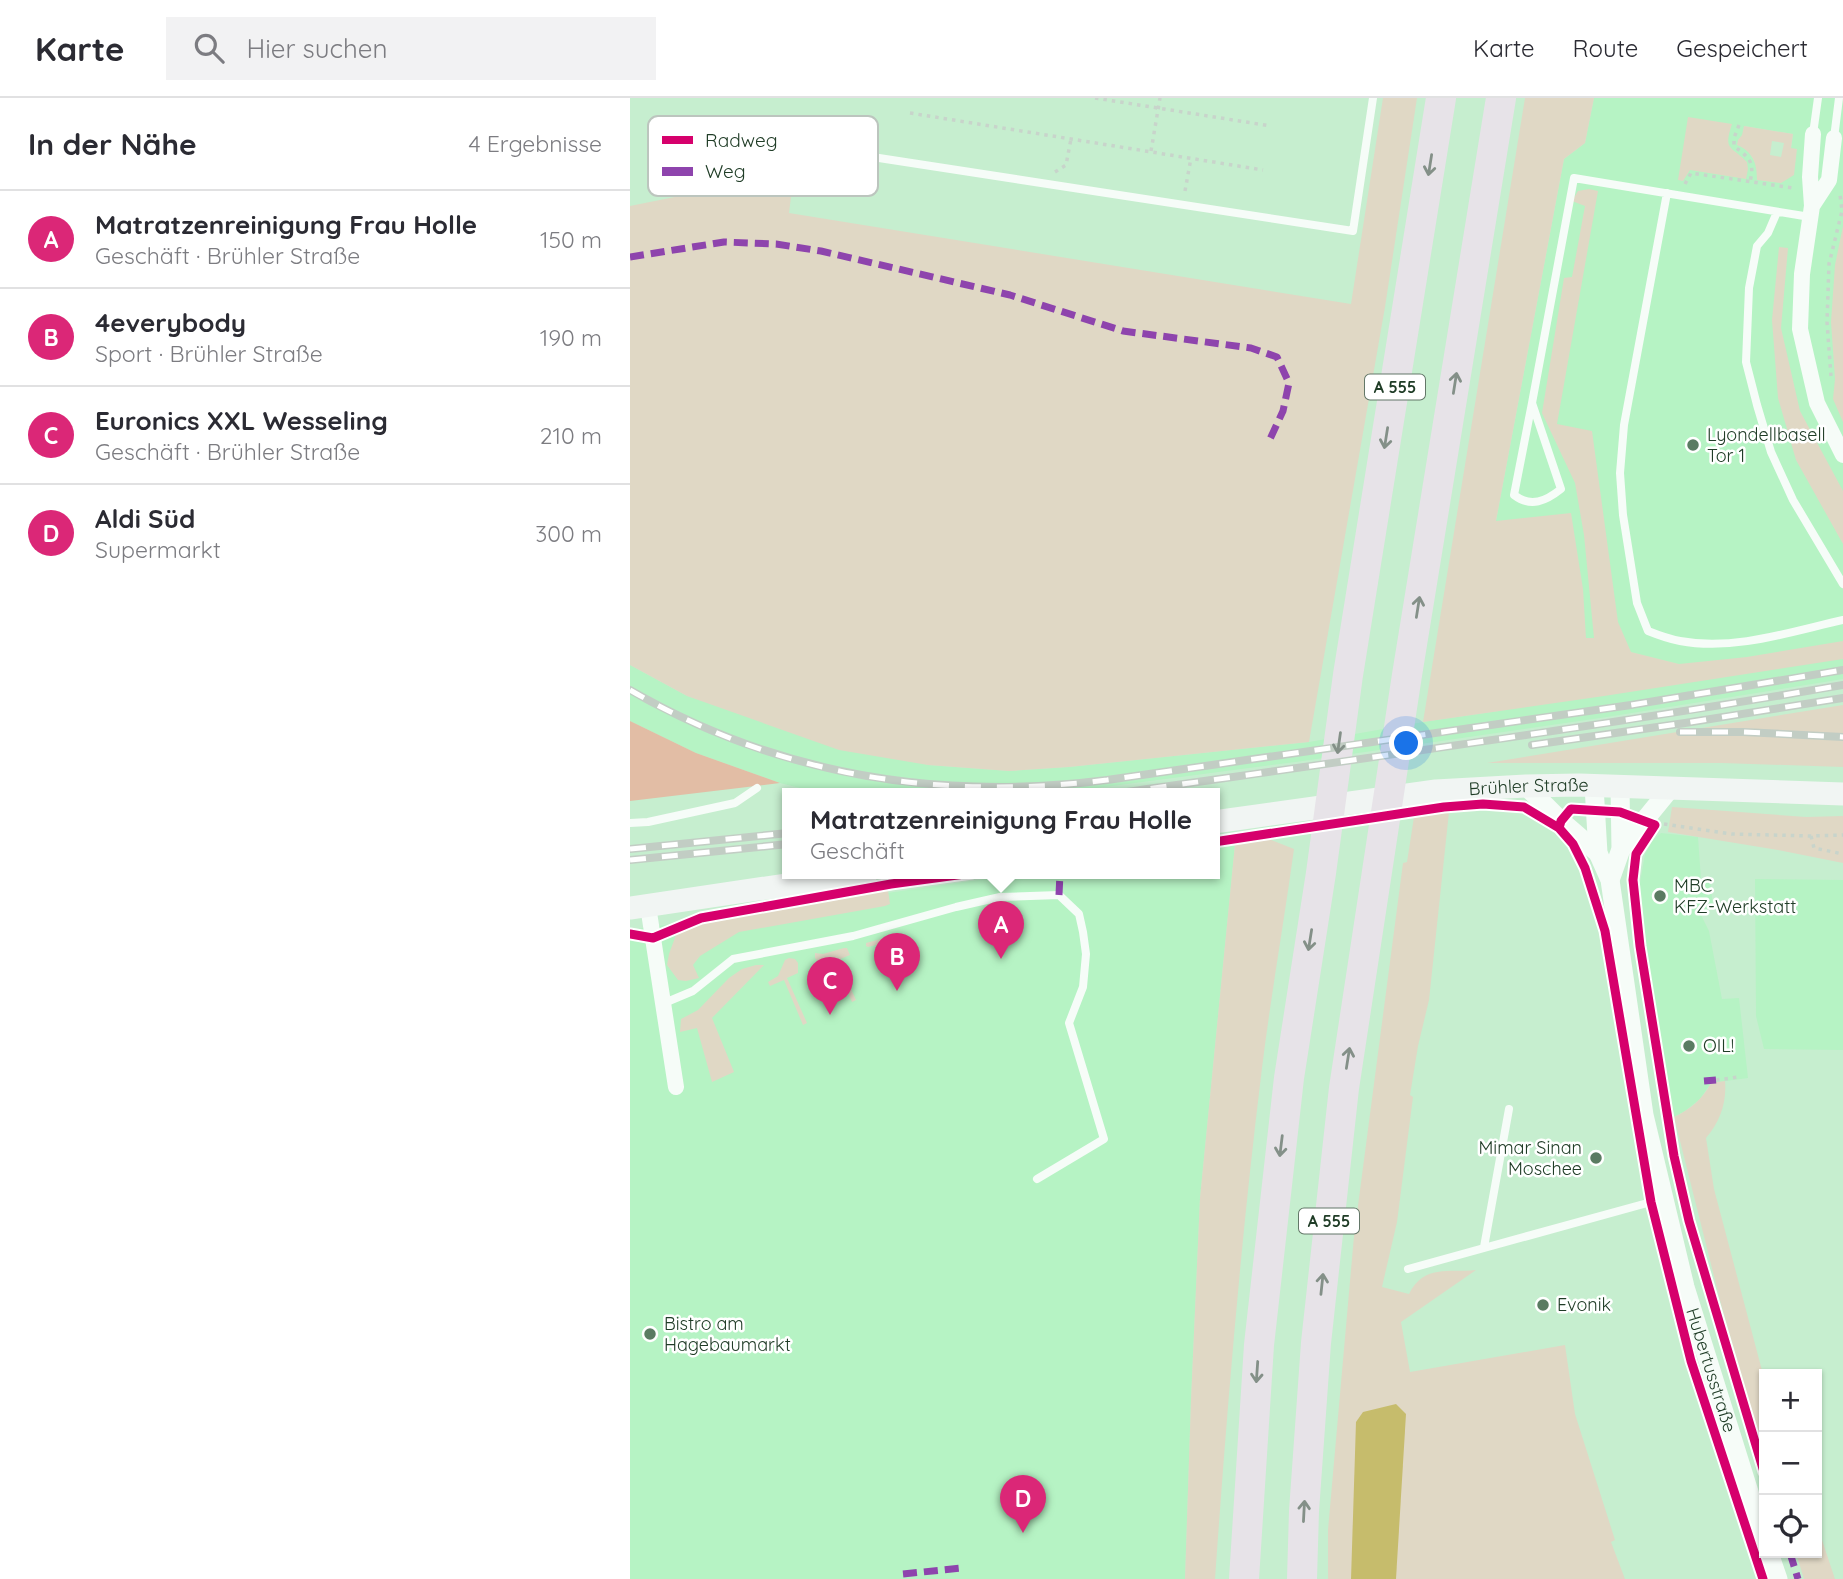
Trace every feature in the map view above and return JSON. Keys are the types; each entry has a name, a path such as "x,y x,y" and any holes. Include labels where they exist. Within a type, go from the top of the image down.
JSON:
{"highway":[{"name":"A 555","path":"1244,1579 1259,1345 1289,1078 1348,675 1441,98"},
{"name":"A 555","path":"1301,1579 1317,1329 1344,1088 1407,675 1501,98"}],"main road":[{"name":"Brühler Straße","path":"1220,821 1436,791 1526,786 1843,793"},
{"path":"639,907 827,879"}],"street":[{"path":"1814,134 1810,177 1811,212 1802,274 1800,329 1817,403 1843,455"},
{"path":"1811,212 1829,180 1834,138"},
{"path":"1526,786 1598,853"},
{"name":"Hubertusstraße","path":"1594,786 1598,853 1611,880 1644,1115 1685,1287 1759,1524"},
{"name":"Hubertusstraße","path":"1611,880 1621,849 1620,787"},
{"path":"1621,849 1670,789"},
{"path":"639,907 662,1004 676,1087"},
{"path":"1771,1558 1778,1579"}],"lane":[{"path":"879,158 1353,231 1373,98"},
{"path":"1814,134 1818,98"},
{"path":"1834,138 1839,98"},
{"path":"1532,403 1561,489 1538,502 1523,502 1514,495 1574,178 1777,212 1811,212"},
{"path":"1667,193 1624,425 1620,473 1634,589 1648,631 1679,641 1721,645 1843,620"},
{"path":"1777,212 1768,233 1756,246 1749,288 1746,362 1771,452 1793,500 1843,584"},
{"path":"630,823 648,822 735,803 757,788"},
{"path":"662,1004 693,991 733,959 853,936 1000,897 1059,895 1079,914 1083,932 1086,954 1083,987 1069,1023 1104,1139 1037,1179"},
{"path":"1484,1247 1509,1109"},
{"path":"1408,1269 1664,1200"}],"path":[{"path":"1095,98 1271,126"},
{"path":"1151,152 1160,98"},
{"path":"910,113 1263,170"},
{"path":"1738,125 1734,146 1750,159 1751,182"},
{"path":"1048,184 1050,175 1066,165 1071,139"},
{"path":"1183,204 1191,158"},
{"path":"1684,185 1691,173 1795,188"},
{"path":"1831,379 1827,322 1829,264 1842,211 1840,192"},
{"path":"1655,825 1665,824 1732,834 1843,835"},
{"path":"1811,836 1815,848 1843,854"},
{"path":"1716,1080 1739,1077"}],"shaded area":[{"path":"1383,98 1417,98 1385,307 1309,742 1009,771 928,765 839,750 687,696 630,665 630,206 680,196 791,196 789,213 1351,304"},
{"path":"1525,98 1594,98 1585,143 1564,159 1496,521 1571,513 1583,589 1586,638 1594,638 1584,535 1575,483 1542,413 1564,278 1572,277 1585,206 1572,201 1578,191 1598,191 1557,424 1592,431 1618,622 1631,652 1679,664 1747,657 1843,641 1843,659 1423,722"},
{"path":"1594,98 1843,98 1843,679 1607,717 1097,788 800,788 696,753 630,721 630,665 687,696 928,765 1009,771 1309,742 1499,711 1496,521 1564,159 1585,143","holes":["1744,126 1793,134 1791,149 1797,149 1757,180 1757,165 1738,140 1743,135"]},
{"path":"1688,117 1732,124 1728,139 1730,147 1747,162 1746,179 1690,170 1683,181 1678,180"},
{"path":"1744,126 1793,134 1791,148 1797,149 1794,175 1781,183 1757,180 1753,159 1737,145","holes":["1772,141 1784,143 1781,157 1770,155"]},
{"path":"1843,226 1843,422 1833,399 1835,379 1831,322 1835,265"},
{"path":"1779,247 1788,248 1781,328 1800,411 1843,491 1843,544 1796,460 1778,398 1772,320"},
{"path":"1843,705 1843,767 1722,763 1487,763"},
{"path":"630,721 696,753 780,783 630,801"},
{"path":"1672,807 1806,817 1843,816 1843,863 1668,832"},
{"path":"1449,812 1429,1000 1410,1095 1413,1097 1397,1222 1382,1287 1409,1294 1415,1284 1429,1274 1476,1270 1401,1322 1410,1372 1565,1345 1575,1414 1615,1540 1611,1542 1625,1579 1328,1579 1328,1530 1354,1236 1403,863 1407,862 1414,817"},
{"path":"1661,833 1698,837 1701,879 1710,879 1713,908 1699,911 1709,931 1722,999 1739,998 1748,1078 1711,1083 1700,1099 1674,1117 1652,990 1641,905 1640,883 1645,854 1653,840"},
{"path":"1269,839 1294,849 1247,1196 1215,1579 1185,1579 1200,1198 1235,844"},
{"path":"1235,844 1200,1198 1185,1579 630,1579 630,930 985,879 1220,879 1220,846"},
{"path":"1755,879 1843,880 1843,1050 1764,1049 1756,1016"},
{"path":"888,890 890,904 885,906 739,932 700,956 693,965 699,978 678,980 667,965 676,935 693,923"},
{"path":"888,937 905,976 900,979 884,943 866,946 866,943"},
{"path":"847,948 850,955 838,960 856,1000 852,1002 832,958 819,963 815,958 815,953 823,954"},
{"path":"789,958 798,963 798,973 787,978 807,1023 803,1025 784,980 770,986 768,982 778,976 785,960"},
{"path":"764,965 712,1018 734,1072 712,1082 697,1028 680,1032 681,1019 698,1010 729,978 742,969"},
{"path":"1725,1081 1722,1111 1706,1138 1714,1189 1762,1369 1759,1369 1759,1436 1721,1304 1674,1117 1695,1103 1711,1083"},
{"path":"1396,1404 1406,1414 1396,1579 1351,1579 1356,1422 1363,1412"},
{"path":"1822,1540 1835,1579 1804,1579 1798,1558 1822,1558"}],"railway":[{"path":"630,690 686,719 744,743 802,762 861,775 921,783 982,787 1044,786 1107,780 1631,705 1843,670"},
{"path":"1155,788 1572,728 1843,685"},
{"path":"1532,745 1843,698"},
{"path":"1680,732 1843,737"},
{"path":"630,849 782,834"},
{"path":"630,860 782,845"}],"marked path":[{"path":"630,257 724,242 776,244 821,251 1010,295 1123,331 1251,348 1277,357 1289,383 1283,411 1270,439"},
{"path":"1059,895 1060,879"},
{"path":"1704,1081 1716,1080"},
{"path":"1792,1558 1798,1579"},
{"path":"903,1574 962,1568"}],"cycle path":[{"path":"1220,841 1444,807 1483,804 1524,807 1559,828 1573,844 1585,868 1605,931 1651,1202 1691,1361 1763,1579"},
{"path":"1559,828 1571,809 1620,812 1655,825 1636,854 1633,880 1640,946 1674,1156 1689,1221 1759,1455"},
{"path":"630,934 653,938 701,918 928,879"}],"place":[{"name":"Lyondellbasell Tor 1","path":"1693,445"},
{"name":"MBC KFZ-Werkstatt","path":"1660,896"},
{"name":"Matratzenreinigung Frau Holle","path":"1001,959"},
{"name":"4everybody","path":"897,991"},
{"name":"Euronics XXL Wesseling","path":"830,1015"},
{"name":"OIL!","path":"1689,1046"},
{"name":"Mimar Sinan Moschee","path":"1596,1158"},
{"name":"Evonik","path":"1543,1305"},
{"name":"Bistro am Hagebaumarkt","path":"650,1334"},
{"name":"Aldi Süd","path":"1023,1533"}]}
